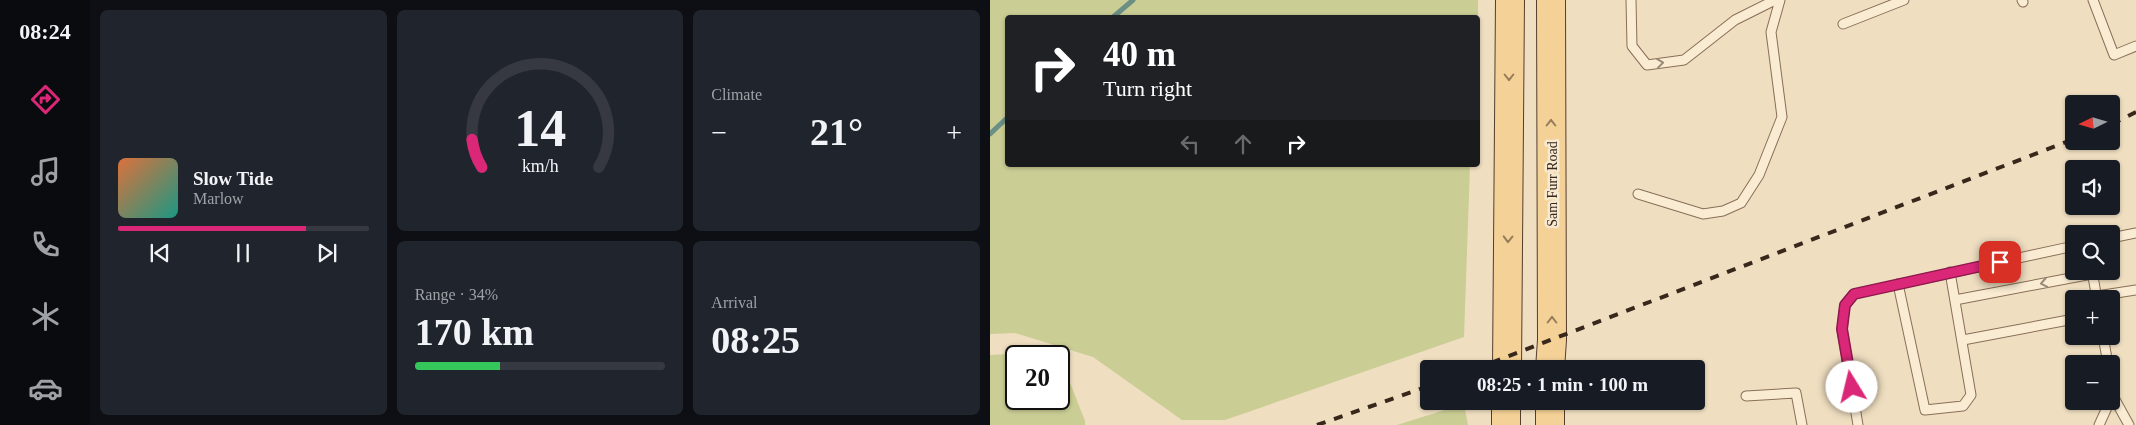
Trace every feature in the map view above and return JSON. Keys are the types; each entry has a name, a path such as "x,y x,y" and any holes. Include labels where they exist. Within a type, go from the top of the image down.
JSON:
{"main road":[{"path":"1507,360 1510,0"},
{"name":"Sam Furr Road","path":"1551,0 1551,360"},
{"path":"1506,410 1506,425"},
{"path":"1550,410 1550,425"}],"lane":[{"path":"1631,0 1632,46 1647,65 1684,60 1735,20 1775,0"},
{"path":"1638,194 1703,214 1723,211 1741,203 1759,176 1782,117 1770,32 1780,0"},
{"path":"1843,24 1890,3 1904,0"},
{"path":"2093,0 2114,55 2136,46"},
{"path":"2120,236 2136,233"},
{"path":"1858,425 1842,329 1845,305 1854,294 2065,248"},
{"path":"1898,284 1925,410 1963,406 1968,401 1970,395 1963,340 1950,272"},
{"path":"1955,300 2065,278"},
{"path":"2120,293 2136,290"},
{"path":"1963,340 2065,321"},
{"path":"1746,396 1796,393 1802,425"},
{"path":"2099,425 2105,410"},
{"path":"2120,410 2129,425"}],"green space":[{"path":"990,0 1478,0 1478,15 1005,15 1005,167 1470,167 1464,337 1225,420 1182,420 1093,357 1070,350 1070,345 1054,345 1015,333 990,334"},
{"path":"1005,354 1005,410 1070,410 1070,383 1085,425 990,425 990,355"},
{"path":"1445,410 1465,410 1468,425 1397,425"}],"waterway":[{"path":"1116,15 1133,0"},
{"path":"990,134 1005,120"}],"railway":[{"path":"2120,120 2136,112"},
{"path":"1498,360 2065,142"},
{"path":"1317,425 1420,389"}],"route":[{"path":"1852,387 1842,329 1845,305 1854,294 2000,262"}]}
